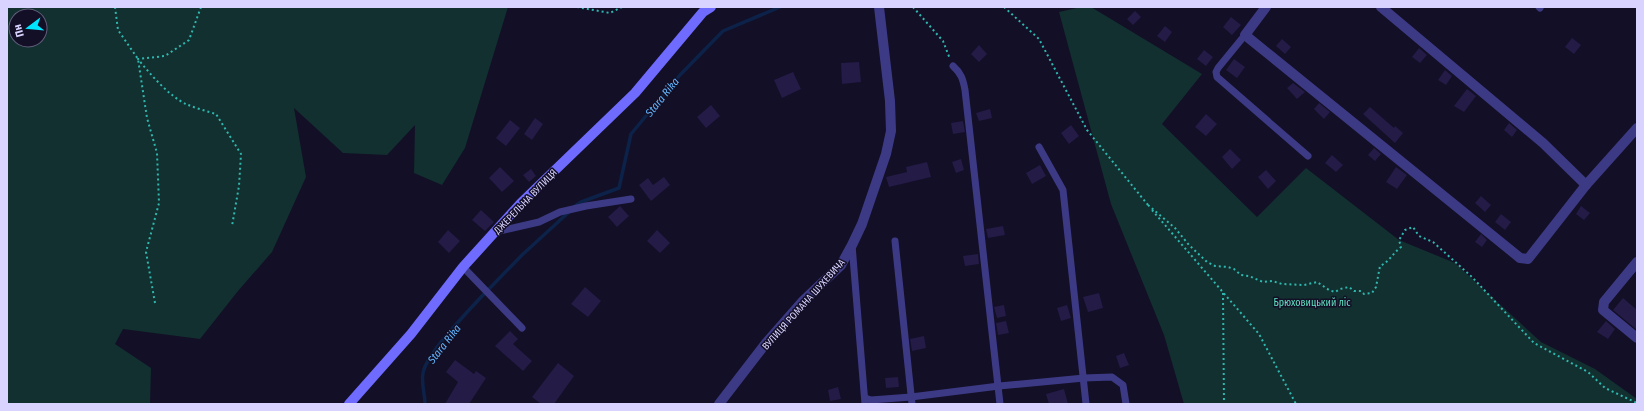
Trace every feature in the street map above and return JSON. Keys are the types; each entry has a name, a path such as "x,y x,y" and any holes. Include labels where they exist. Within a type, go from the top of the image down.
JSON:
{"street":[{"name":"ДЖЕРЕЛЬНА ВУЛИЦЯ","path":"349,404 411,334 463,267 494,232 521,203 635,92 704,12 711,7"},
{"name":"ВУЛИЦЯ РОМАНА ШУХЕВИЧА","path":"719,404 766,343 802,302 841,265 862,224 886,154 890,131 890,101 880,7"},
{"path":"1266,7 1245,35 1520,258 1528,259 1586,185 1637,128"},
{"path":"1381,7 1543,143 1586,185"},
{"path":"1637,262 1604,302 1603,306 1603,310 1637,338"}],"lane":[{"path":"1245,35 1218,68 1216,72 1217,77 1308,156"},
{"path":"953,66 963,78 965,90 1000,404"},
{"path":"1039,147 1063,190 1086,404"},
{"path":"494,232 539,222 560,212 630,199"},
{"path":"895,241 912,400"},
{"path":"852,245 865,401 912,400 999,386 1084,378 1112,378 1123,385 1126,404"},
{"path":"463,267 522,328"}],"path":[{"path":"114,7 118,30 148,72 164,88 185,104 216,114 241,154 239,186 232,226"},
{"path":"138,59 165,56 189,40 201,7"},
{"path":"577,7 610,13 622,7"},
{"path":"912,7 943,41 953,66"},
{"path":"1004,7 1039,39 1088,130 1148,205 1259,334 1296,404"},
{"path":"138,59 147,118 158,153 159,203 146,252 155,302"},
{"path":"1148,205 1175,228 1189,245 1207,262 1215,266 1228,267 1234,269 1241,275 1249,276 1263,282 1272,281 1282,284 1304,285 1317,282 1335,292 1340,288 1349,287 1354,291 1361,291 1364,294 1372,293 1376,287 1380,266 1386,263 1391,255 1401,247 1398,240 1405,230 1413,228 1419,236 1433,242 1472,277 1534,343 1588,372 1605,388 1637,403"},
{"path":"1223,292 1224,404"}],"green space":[{"path":"7,7 508,7 465,148 442,185 414,173 415,125 387,155 343,153 294,108 306,177 272,252 238,291 200,339 123,329 115,344 151,368 150,404 7,404"},
{"name":"Брюховицький ліс","path":"1081,7 1091,7 1202,74 1162,124 1257,217 1306,168 1399,240 1455,263 1541,342 1595,369 1637,399 1637,404 1184,404 1164,335 1111,204 1059,12"}],"building":[{"path":"1135,11 1141,17 1133,25 1127,19"},
{"path":"1231,17 1241,25 1232,35 1223,27"},
{"path":"1165,26 1172,32 1165,42 1157,36"},
{"path":"1572,38 1581,45 1574,54 1565,47"},
{"path":"1282,39 1291,47 1285,54 1276,46"},
{"path":"979,45 987,54 979,62 971,54"},
{"path":"1419,48 1427,55 1420,63 1412,57"},
{"path":"1204,50 1213,57 1206,66 1197,59"},
{"path":"1234,59 1245,67 1237,78 1226,70"},
{"path":"859,62 861,82 842,84 841,63"},
{"path":"1445,70 1452,76 1446,85 1438,80"},
{"path":"793,72 801,89 782,98 774,80"},
{"path":"1293,83 1305,92 1297,99 1287,88"},
{"path":"1467,89 1476,96 1464,112 1454,106"},
{"path":"1319,103 1330,112 1324,119 1314,109"},
{"path":"711,105 720,116 706,128 697,117"},
{"path":"1370,107 1394,128 1395,126 1403,133 1395,143 1363,114"},
{"path":"990,109 992,118 979,121 976,113"},
{"path":"1206,114 1217,124 1206,136 1195,127"},
{"path":"535,118 543,124 532,140 524,134"},
{"path":"510,120 520,128 506,146 496,138"},
{"path":"963,121 965,132 953,134 951,123"},
{"path":"1509,123 1517,130 1512,137 1504,130"},
{"path":"1071,125 1079,136 1069,144 1061,133"},
{"path":"1374,148 1381,154 1375,161 1368,155"},
{"path":"1230,149 1241,160 1232,169 1222,157"},
{"path":"1332,155 1343,165 1336,172 1325,163"},
{"path":"961,159 964,170 956,173 952,162"},
{"path":"927,162 931,177 889,187 886,177 907,172 906,167"},
{"path":"1040,165 1046,176 1032,184 1026,173"},
{"path":"500,167 514,181 502,192 489,178"},
{"path":"1396,167 1407,175 1397,189 1386,182"},
{"path":"531,169 536,176 529,182 523,175"},
{"path":"1266,170 1276,181 1268,189 1258,177"},
{"path":"664,177 670,185 651,201 639,185 648,178 653,185"},
{"path":"1481,196 1491,205 1485,212 1475,203"},
{"path":"620,206 629,216 617,227 608,217"},
{"path":"1581,206 1590,213 1584,220 1576,214"},
{"path":"481,210 494,222 485,231 472,220"},
{"path":"1501,214 1511,222 1505,230 1495,222"},
{"path":"1003,226 1005,235 988,238 986,229"},
{"path":"448,230 460,241 449,253 438,242"},
{"path":"657,230 670,243 660,253 647,241"},
{"path":"1481,234 1487,240 1482,247 1475,242"},
{"path":"978,254 979,264 965,266 963,256"},
{"path":"585,287 601,301 588,317 571,304"},
{"path":"1099,293 1103,308 1088,312 1083,297"},
{"path":"1623,298 1637,310 1637,330 1613,310"},
{"path":"1004,305 1006,316 997,318 994,307"},
{"path":"1067,305 1071,318 1061,321 1057,308"},
{"path":"1006,321 1009,333 998,335 996,323"},
{"path":"1606,321 1615,329 1608,339 1597,332"},
{"path":"510,331 518,339 513,344 532,361 523,371 495,346"},
{"path":"924,336 926,348 912,351 910,339"},
{"path":"1124,353 1129,365 1120,368 1116,356"},
{"path":"455,360 474,374 476,371 486,378 469,404 445,404 458,382 446,372"},
{"path":"558,363 574,376 554,404 541,404 532,397"},
{"path":"898,377 899,387 886,388 885,378"},
{"path":"838,387 841,399 830,401 828,390"},
{"path":"1064,389 1068,404 1049,404 1046,394"}],"waterway":[{"name":"Stara Rika","path":"575,206 581,202 619,188 631,134 680,75 723,31 780,7"},
{"name":"Stara Rika","path":"488,290 522,255 569,212"},
{"name":"Stara Rika","path":"425,404 423,373 426,365 440,343 485,293"}]}
